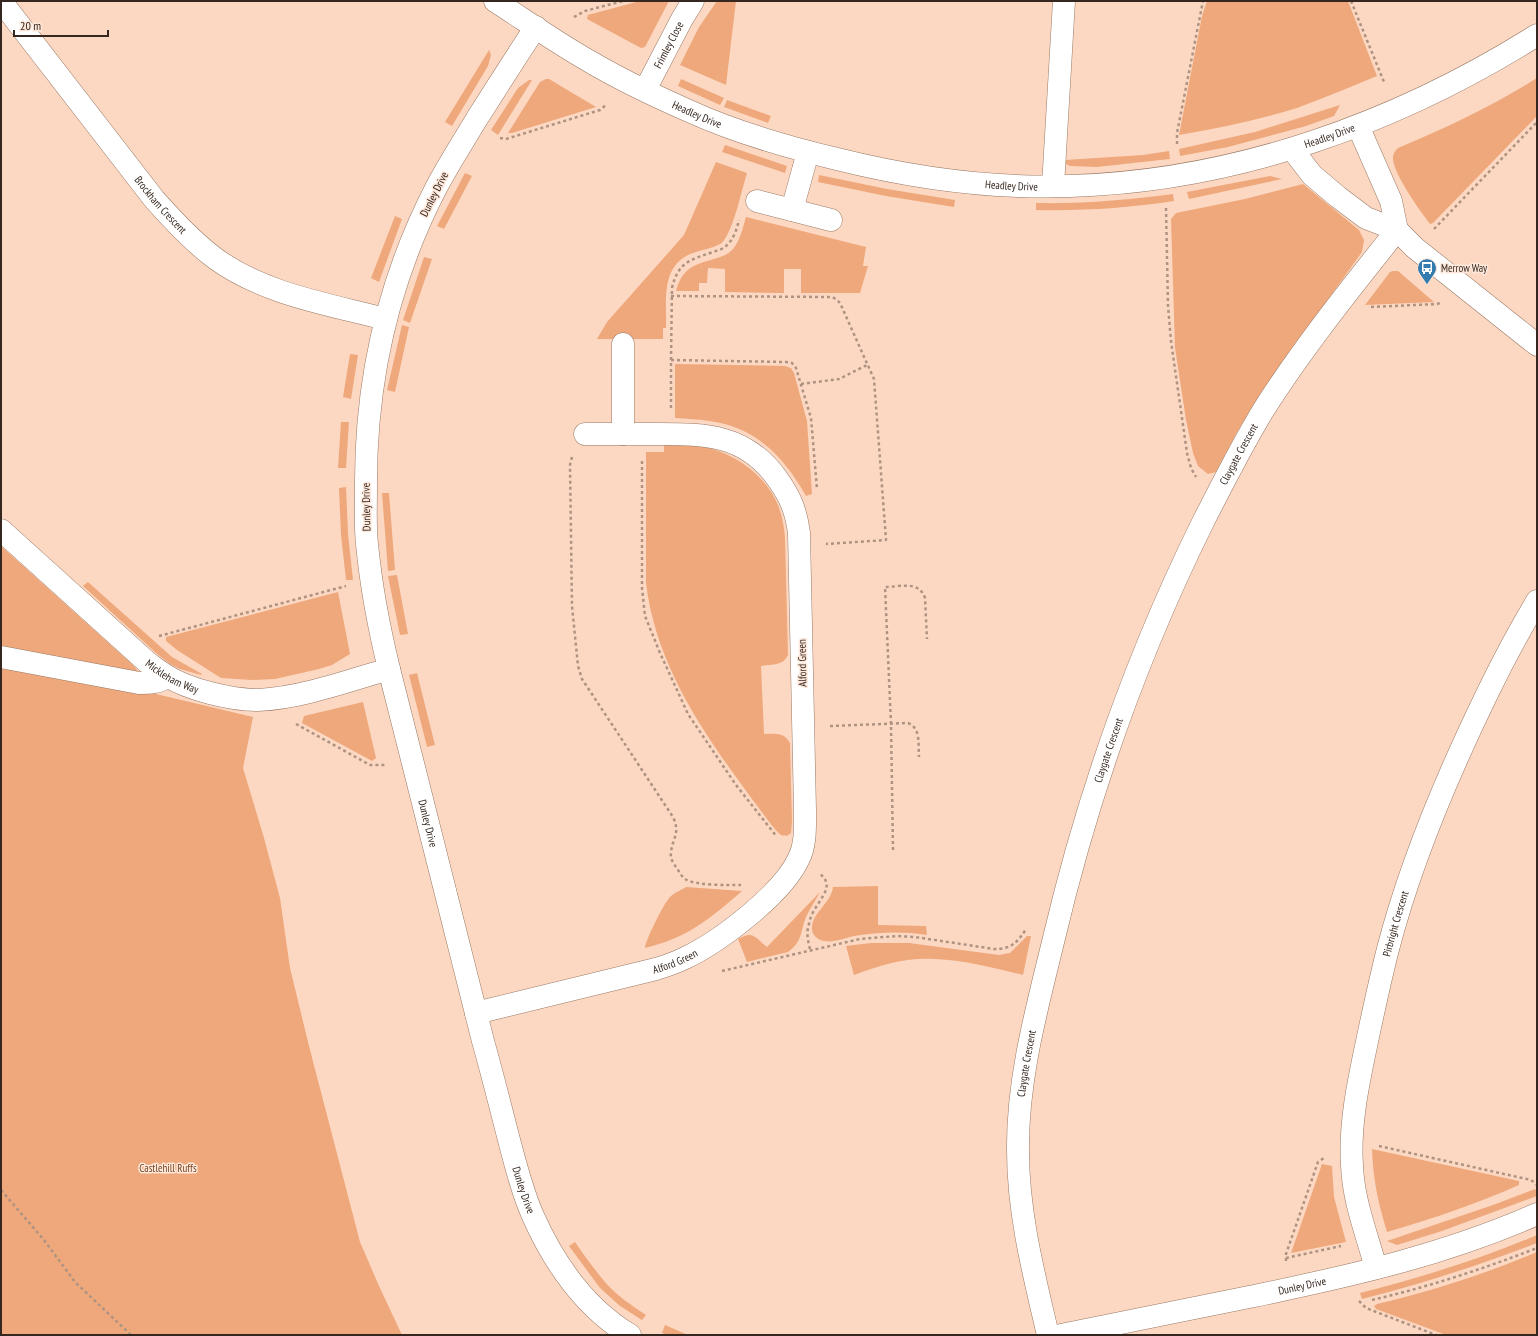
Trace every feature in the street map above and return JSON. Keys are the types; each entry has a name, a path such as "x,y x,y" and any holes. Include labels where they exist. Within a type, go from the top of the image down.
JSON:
{"street":[{"name":"Brockham Crescent","path":"1,1 154,200 203,249 234,270 267,286 306,299 385,319"},
{"name":"Headley Drive","path":"495,1 590,62 689,112 751,136 808,152 883,170 983,184 1053,186 1114,183 1171,176 1231,165 1292,149 1358,126 1451,85 1498,60 1537,35"},
{"name":"Frimley Close","path":"645,90 693,1"},
{"path":"1053,186 1064,1"},
{"name":"Dunley Drive","path":"536,28 518,53 464,140 437,187 421,219 385,319 374,370 367,433 366,542 378,621 389,669 516,1166 532,1215 556,1258 577,1289 603,1316 630,1335"},
{"path":"1358,126 1391,201 1397,230"},
{"path":"1292,149 1312,175 1338,197 1366,218 1397,230 1415,248 1465,286 1537,345"},
{"path":"792,210 808,152"},
{"path":"758,201 831,220"},
{"name":"Claygate Crescent","path":"1048,1335 1029,1252 1019,1188 1018,1130 1028,1056 1038,1005 1059,915 1090,805 1138,670 1175,581 1217,496 1266,406 1286,376 1339,304 1397,230"},
{"path":"623,344 633,434"},
{"name":"Alford Green","path":"476,1013 640,973 669,965 685,958 731,929 765,901 782,884 799,858 805,832 799,546 795,509 788,495 770,469 747,448 718,437 671,434 585,434"},
{"name":"Mickleham Way","path":"1,530 132,649 167,677 192,687 227,696 258,700 274,699 318,689 389,669"},
{"name":"Pirbright Crescent","path":"1376,1268 1356,1196 1353,1179 1352,1140 1355,1104 1361,1066 1388,949 1412,871 1452,768 1505,659 1537,601"},
{"path":"1,657 139,683 152,683 167,677"},
{"name":"Dunley Drive","path":"1061,1335 1286,1289 1376,1268 1462,1244 1537,1214"}],"path":[{"path":"574,17 585,11 623,1"},
{"path":"1177,144 1177,133 1203,1"},
{"path":"1352,1 1384,82"},
{"path":"500,138 506,139 600,110 606,105"},
{"path":"1415,248 1537,122"},
{"path":"1166,208 1168,306 1171,341 1187,453 1191,468 1198,481 1217,496"},
{"path":"671,434 671,296 674,279 678,270 684,264 720,250 728,245 735,234 741,215"},
{"path":"1339,304 1364,308 1438,304 1465,286"},
{"path":"671,296 832,297 840,303 874,379 886,540 799,546"},
{"path":"671,360 792,363 796,368 811,418 818,498 795,509"},
{"path":"801,384 839,379 867,366"},
{"path":"585,434 574,451 570,465 572,606 578,666 582,679 673,817 677,828 677,833 671,852 671,857 682,876 693,882 748,886 765,901"},
{"path":"633,434 645,616 676,690 688,714 736,785 772,832 799,858 825,878 827,884 824,896 818,904 808,925 807,932 810,949"},
{"path":"132,649 164,634 371,580"},
{"path":"893,850 891,724 885,587 912,586 919,588 923,592 925,598 927,638"},
{"path":"274,699 296,724 370,765 413,764"},
{"path":"803,727 908,723 914,726 917,730 919,757"},
{"path":"685,958 700,973 708,974 810,949 860,939 897,936 915,937 994,949 1006,948 1016,943 1033,921 1059,915"},
{"path":"1286,1289 1286,1258 1318,1162 1352,1140 1531,1180 1536,1184 1529,1187"},
{"path":"1,1190 44,1240 75,1282 131,1335"},
{"path":"1286,1258 1368,1240"},
{"path":"1351,1274 1360,1303 1366,1308 1436,1335"}],"green space":[{"path":"640,1 669,1 645,47 641,48 587,19 588,15"},
{"path":"717,1 736,1 726,85 680,65 699,27"},
{"path":"1207,1 1348,1 1377,76 1297,108 1209,130 1179,135 1202,16"},
{"path":"489,50 491,55 488,66 452,126 445,122"},
{"path":"1537,78 1537,116 1433,223 1430,224 1401,181 1394,163 1393,156 1395,151 1398,148 1486,107"},
{"path":"549,79 596,107 508,133 540,82"},
{"path":"681,79 724,98 720,105 678,86"},
{"path":"529,80 532,80 498,135 491,130 518,88"},
{"path":"727,100 771,116 768,123 724,107"},
{"path":"1340,105 1334,116 1306,126 1228,147 1180,156 1179,149 1255,132"},
{"path":"725,145 787,166 785,173 722,152"},
{"path":"1169,151 1170,159 1097,167 1070,166 1066,164 1065,160 1143,155"},
{"path":"716,162 747,173 737,210 730,229 722,243 690,254 680,260 669,276 666,296 666,328 663,328 663,339 597,339 607,322 684,235"},
{"path":"465,173 472,176 444,229 437,226"},
{"path":"819,175 887,189 955,200 954,207 886,196 818,182"},
{"path":"1270,176 1282,179 1189,199 1187,192"},
{"path":"1303,184 1359,230 1364,240 1362,252 1261,393 1237,432 1216,472 1208,474 1198,466 1193,453 1186,420 1175,348 1171,219 1176,213 1245,199"},
{"path":"1173,194 1174,201 1140,206 1036,210 1036,203 1104,201"},
{"path":"395,216 402,219 379,282 371,278"},
{"path":"746,217 866,247 863,266 868,266 860,293 801,293 801,269 784,269 784,293 725,292 725,269 708,268 707,283 699,283 699,291 676,291 682,276 686,271 696,265 724,256 731,251 739,238"},
{"path":"424,257 432,259 410,323 403,320"},
{"path":"1398,271 1434,302 1365,305 1390,272"},
{"path":"402,325 409,327 395,392 387,390"},
{"path":"350,354 358,355 351,399 343,397"},
{"path":"675,364 785,366 791,368 794,373 807,421 812,494 806,496 778,457 755,437 726,424 705,420 675,418"},
{"path":"341,422 349,422 346,468 338,468"},
{"path":"664,444 687,444 701,446 725,453 736,459 747,466 765,484 772,494 781,513 785,537 788,655 786,659 780,663 761,666 764,734 782,735 788,739 790,743 792,821 791,833 787,836 778,833 717,750 685,698 671,671 660,643 651,613 646,583 646,452 664,452"},
{"path":"346,487 348,534 353,580 346,580 341,535 339,488"},
{"path":"382,493 389,493 395,570 388,571"},
{"name":"Castlehill Ruffs","path":"1,546 134,666 156,694 253,717 243,768 280,898 290,968 360,1242 402,1335 1,1335"},
{"path":"397,575 408,634 400,635 388,576"},
{"path":"88,582 172,657 202,674 180,669 170,664 156,653 83,586"},
{"path":"338,592 350,654 332,665 319,669 275,679 252,680 221,678 177,650 166,641 166,637"},
{"path":"417,673 435,745 427,747 409,675"},
{"path":"363,702 376,758 372,761 302,723 304,716"},
{"path":"878,886 878,925 926,926 927,935 909,933 881,933 828,941 819,939 812,932 815,917 832,893 833,887"},
{"path":"686,887 742,891 708,919 686,933 660,944 645,948 651,930 667,901 673,894"},
{"path":"820,892 809,910 799,940 793,948 788,952 747,962 738,939 743,936 751,935 767,947"},
{"path":"1027,936 1031,936 1023,975 968,963 946,960 914,959 894,962 854,975 846,946 871,943 909,943 999,955 1010,953"},
{"path":"1372,1149 1519,1181 1519,1185 1454,1211 1387,1232 1376,1191"},
{"path":"1322,1164 1332,1166 1334,1197 1346,1242 1291,1253"},
{"path":"1535,1189 1537,1196 1442,1231 1397,1245 1387,1241 1493,1205"},
{"path":"1537,1235 1537,1243 1516,1251 1428,1280 1362,1299 1360,1293 1450,1267"},
{"path":"575,1242 609,1287 624,1300 646,1315 642,1320 620,1306 600,1288 569,1246"},
{"path":"1537,1252 1537,1335 1446,1335 1376,1309 1374,1306 1498,1268"},
{"path":"665,1325 688,1335 668,1335 662,1333"}],"place":[{"name":"Merrow Way","path":"1427,285"}]}
